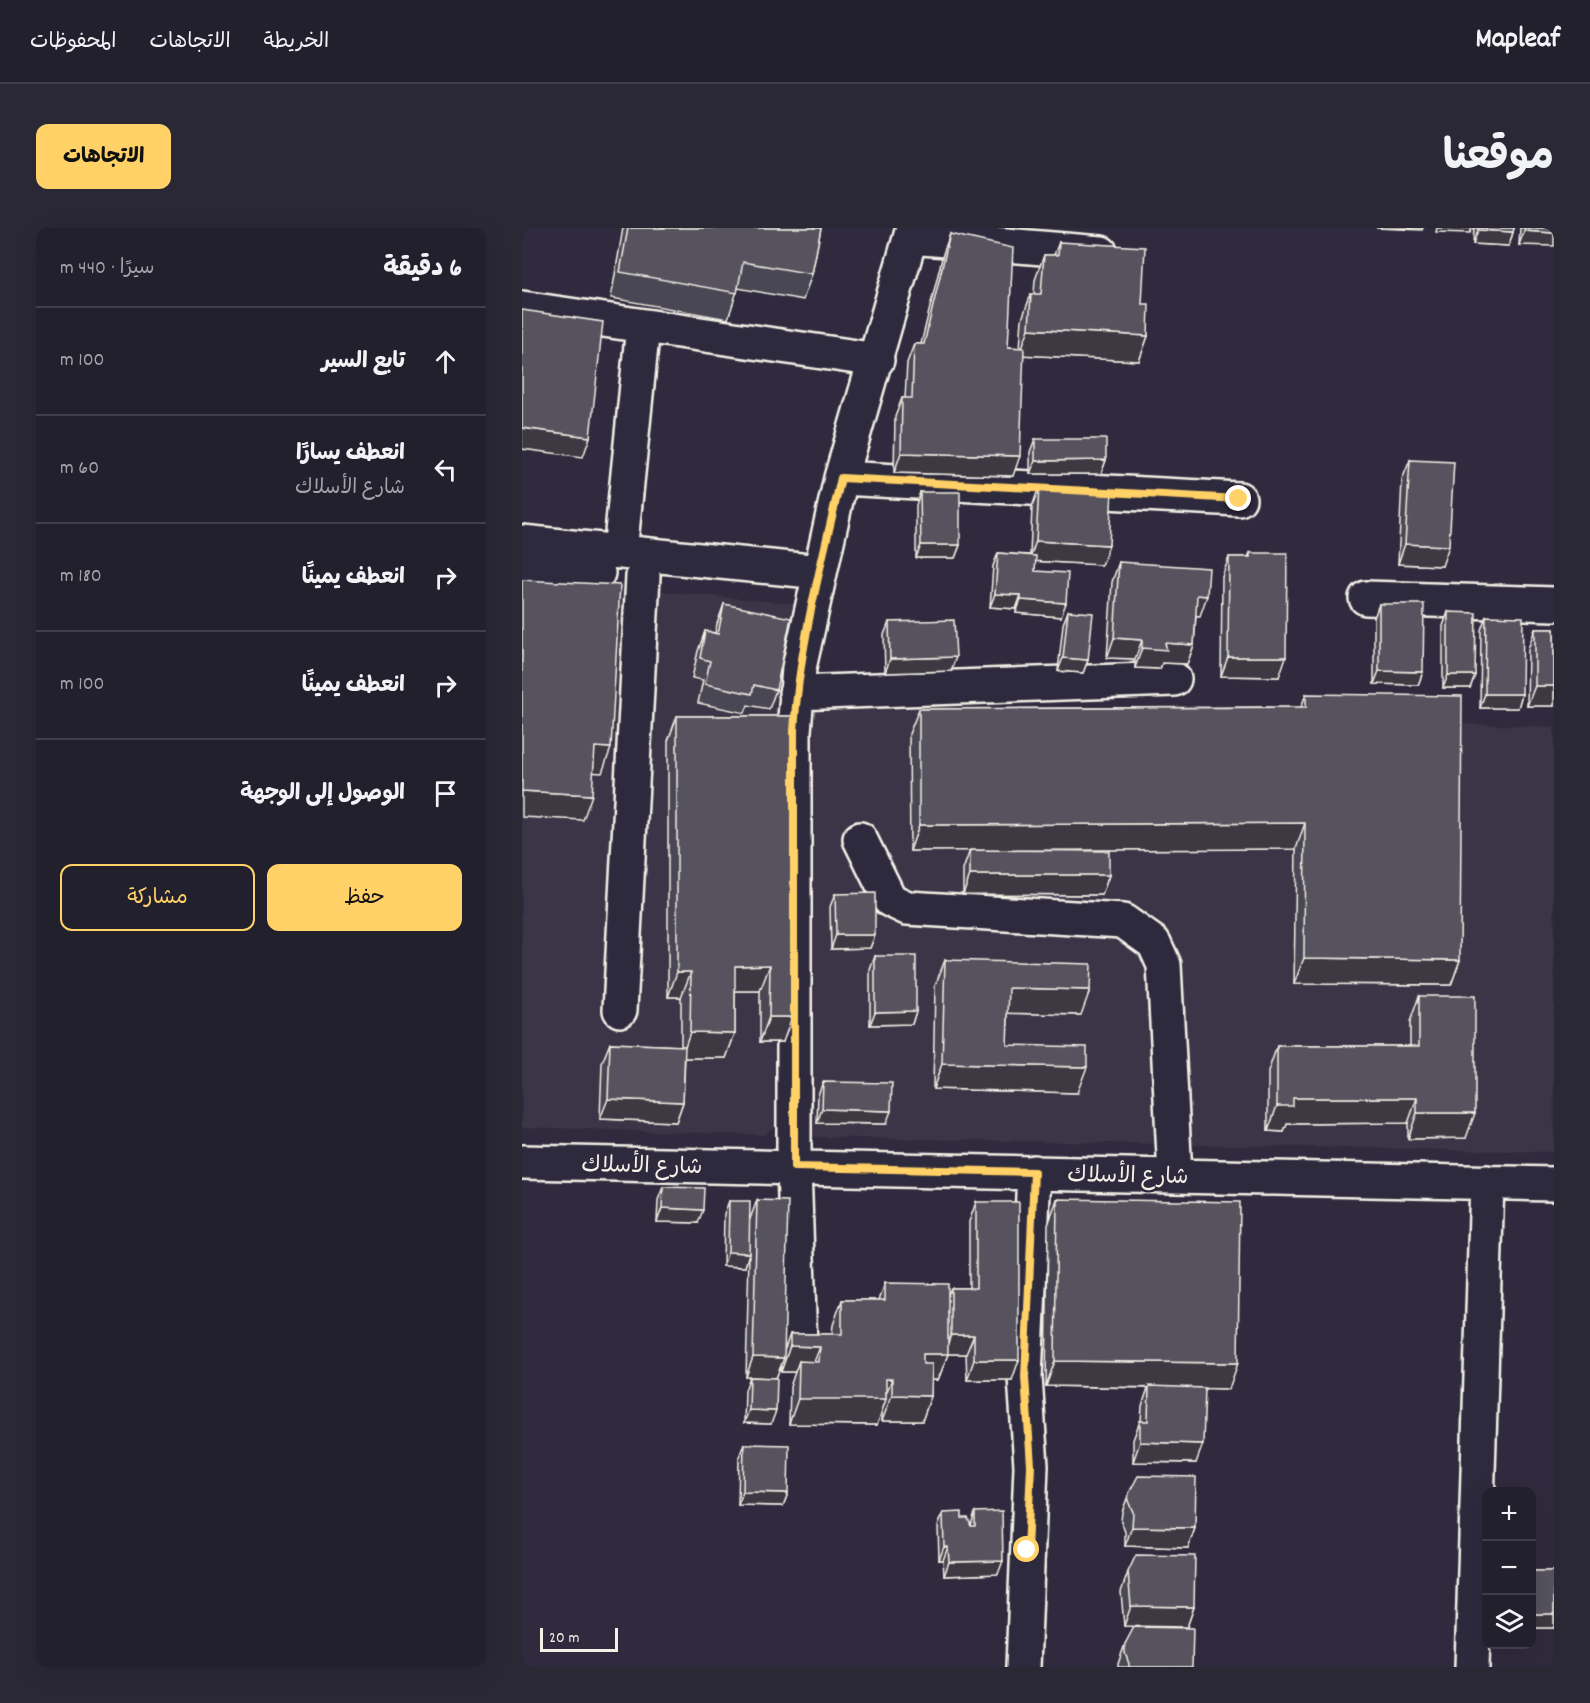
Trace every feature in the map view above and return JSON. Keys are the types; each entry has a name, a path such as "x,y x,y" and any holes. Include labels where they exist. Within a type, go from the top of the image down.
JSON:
{"street":[{"path":"800,1346 794,1167 794,731 796,693 841,478 912,233 1130,256"},
{"path":"522,308 877,360"},
{"path":"620,552 643,326"},
{"path":"841,478 1239,499"},
{"path":"522,543 620,552 818,583"},
{"path":"522,567 643,576 818,583"},
{"path":"620,1010 643,576"},
{"path":"1366,598 1554,604"},
{"path":"796,693 1174,679"},
{"path":"860,839 890,900 907,908 1123,921 1154,943 1164,965 1175,1175"},
{"name":"شارع الأسلاك","path":"522,1162 1554,1184"},
{"path":"1023,1667 1031,1466 1025,1377 1034,1172"},
{"path":"1472,1667 1487,1182"}],"shaded area":[{"path":"522,578 796,604 786,726 776,1126 764,1135 522,1127"},
{"path":"808,700 1554,727 1554,1152 808,1137"}],"building":[{"path":"628,228 821,228 812,274 743,262 737,293 620,272"},
{"path":"1478,228 1514,228 1513,232 1478,230"},
{"path":"1525,228 1554,228 1554,233 1524,231"},
{"path":"950,234 1013,248 1008,347 1024,348 1020,456 901,453 902,398 912,398 914,344 924,344"},
{"path":"1059,242 1145,247 1142,304 1149,304 1148,336 1029,329 1031,294 1041,294 1044,255 1058,255"},
{"path":"522,310 603,322 590,437 522,428"},
{"path":"1035,439 1106,439 1106,460 1035,461"},
{"path":"1410,460 1454,462 1449,546 1405,544"},
{"path":"1039,487 1112,491 1109,545 1036,541"},
{"path":"920,492 960,492 960,545 921,545"},
{"path":"998,553 1036,556 1035,571 1068,573 1066,603 1021,600 1021,595 995,594"},
{"path":"1250,553 1287,553 1286,657 1228,657 1229,557 1250,557"},
{"path":"1119,562 1209,568 1207,596 1197,595 1194,645 1165,643 1167,650 1142,648 1142,640 1114,638"},
{"path":"522,580 620,585 611,748 595,747 592,795 522,791"},
{"path":"724,604 791,618 776,690 754,685 752,694 705,684 710,661 700,658 705,631 718,634"},
{"path":"1379,604 1424,604 1423,672 1379,671"},
{"path":"1068,611 1093,613 1088,660 1063,658"},
{"path":"1448,612 1476,613 1475,675 1448,675"},
{"path":"1486,616 1523,617 1522,694 1485,694"},
{"path":"954,620 956,657 890,659 889,622"},
{"path":"1535,629 1554,629 1554,686 1535,686"},
{"path":"1306,694 1462,696 1460,960 1304,958 1305,823 919,825 919,709 1306,707"},
{"path":"677,716 793,716 792,1017 769,1017 770,965 735,966 735,1033 690,1032 691,972 677,972"},
{"path":"970,850 1109,851 1109,875 970,875"},
{"path":"875,893 875,935 836,935 835,894"},
{"path":"875,956 916,956 916,1011 875,1012"},
{"path":"945,960 1091,964 1090,990 1009,988 1007,1045 1087,1047 1087,1067 942,1064"},
{"path":"1419,996 1475,996 1475,1113 1417,1113 1417,1098 1293,1098 1293,1106 1277,1106 1277,1046 1419,1046"},
{"path":"610,1043 685,1046 683,1102 608,1099"},
{"path":"823,1082 892,1083 891,1111 822,1109"},
{"path":"663,1187 704,1188 703,1210 662,1208"},
{"path":"1057,1199 1240,1202 1238,1363 1055,1361"},
{"path":"757,1200 788,1201 784,1358 753,1357"},
{"path":"729,1201 750,1201 749,1253 728,1252"},
{"path":"976,1202 1019,1202 1019,1360 974,1360 974,1335 951,1335 951,1288 976,1288"},
{"path":"885,1283 948,1284 948,1354 923,1354 923,1364 932,1364 931,1396 892,1395 892,1379 886,1379 886,1399 798,1399 799,1361 819,1362 820,1347 790,1346 790,1334 842,1334 842,1300 885,1300"},
{"path":"750,1377 777,1378 776,1411 749,1410"},
{"path":"1149,1386 1205,1388 1203,1444 1140,1442 1140,1421 1148,1421"},
{"path":"744,1444 789,1445 788,1493 743,1492"},
{"path":"1138,1476 1196,1477 1195,1528 1132,1527 1133,1512 1128,1501 1129,1493"},
{"path":"1002,1511 1003,1561 949,1562 948,1547 944,1547 943,1513 962,1512 962,1518 968,1518 971,1526 975,1526 975,1512"},
{"path":"1136,1555 1195,1556 1194,1607 1131,1606 1128,1572"},
{"path":"1536,1571 1554,1571 1554,1614 1536,1614"},
{"path":"1134,1627 1193,1628 1192,1667 1129,1667 1125,1644"}],"route":[{"path":"1027,1550 1031,1466 1025,1377 1034,1172 794,1167 794,731 799,668 841,478 1239,499"}]}
